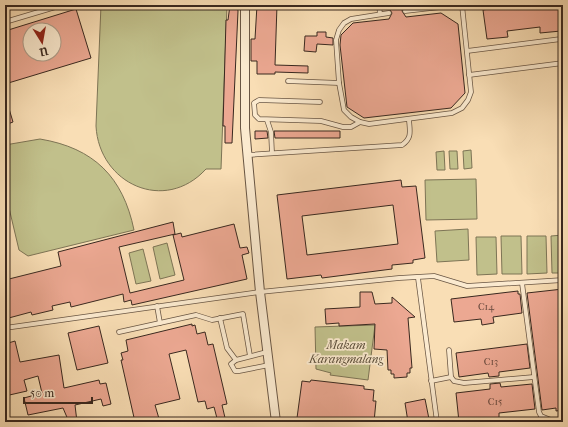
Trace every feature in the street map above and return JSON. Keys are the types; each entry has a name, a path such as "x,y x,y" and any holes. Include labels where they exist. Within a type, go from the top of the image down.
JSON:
{"street":[{"path":"244,5 244,85 248,155 260,292 276,422"}],"lane":[{"path":"5,22 62,5"},
{"path":"378,5 380,14"},
{"path":"405,11 419,7 458,5"},
{"path":"389,13 351,19 344,23 339,30 336,40 339,83 344,110 360,122 368,124 409,120 452,113 462,108 468,100 470,92 462,5"},
{"path":"466,51 561,39 563,57"},
{"path":"469,75 563,63"},
{"path":"288,81 339,83"},
{"path":"320,102 256,101 254,103 256,118 268,120 321,121 343,127 351,127 360,122"},
{"path":"268,120 272,132 272,153"},
{"path":"248,155 402,145 408,140 410,134 409,120"},
{"path":"5,328 238,294 399,278 434,276 467,286 563,280"},
{"path":"418,278 437,422"},
{"path":"522,283 538,412 541,416 556,422"},
{"path":"157,306 160,323"},
{"path":"119,332 196,315 212,320 243,314 250,356"},
{"path":"220,318 227,348 236,360"},
{"path":"449,350 451,377 454,380 464,384 534,377"},
{"path":"267,352 236,360 231,364 235,371 269,364"},
{"path":"431,381 451,377"}],"green space":[{"path":"101,5 227,5 221,169 206,169 190,182 172,189 154,190 137,186 121,177 109,164 100,146 96,126"},
{"path":"40,139 59,143 76,150 91,158 103,168 114,180 122,195 129,211 134,230 28,256 19,250 5,191 5,145"},
{"path":"471,150 472,168 464,169 463,151"},
{"path":"444,151 445,170 437,170 436,152"},
{"path":"449,151 457,151 458,169 450,169"},
{"path":"476,179 477,219 426,220 425,180"},
{"path":"468,229 469,260 437,262 435,231"},
{"path":"563,235 563,273 552,273 551,236"},
{"path":"501,236 521,236 522,274 502,274"},
{"path":"527,236 546,236 547,273 527,274"},
{"path":"476,237 496,237 497,274 477,275"},
{"path":"167,243 175,275 160,279 153,247"},
{"path":"143,249 151,281 136,284 129,253"},
{"name":"Makam Karangmalang","path":"375,325 368,380 330,375 331,373 316,369 315,327"}],"building":[{"path":"230,5 237,5 238,11 232,143 225,143 225,126 223,126 226,20 228,20"},
{"path":"257,5 277,5 275,65 308,66 308,73 275,72 275,74 257,74 257,61 251,61 251,39 255,39"},
{"path":"404,5 402,11 406,17 441,13 458,24 465,93 451,108 364,118 347,107 340,45 341,35 353,23 389,19 392,13 388,7"},
{"path":"514,5 563,5 561,31 540,33 540,27 507,31 508,37 487,39 483,10"},
{"path":"76,9 91,58 5,84 5,31 22,26 22,62 62,62 62,22 34,22"},
{"path":"317,32 326,32 326,37 333,38 333,45 317,44 316,52 304,51 305,36 317,36"},
{"path":"5,102 7,102 13,122 5,125"},
{"path":"255,131 267,131 268,138 255,139"},
{"path":"274,131 340,131 340,138 275,138"},
{"path":"401,180 402,187 416,186 425,258 413,260 413,263 392,265 392,269 322,278 321,275 287,279 277,195","holes":["393,205 398,244 307,255 302,216"]},
{"path":"173,222 175,234 119,247 130,293 184,280 173,235 181,233 182,237 234,224 240,248 247,247 249,253 242,255 247,279 132,305 131,300 124,302 123,294 71,307 70,302 52,306 53,310 32,315 31,312 5,319 5,280 61,266 58,252"},
{"path":"563,289 563,410 556,411 556,408 542,410 527,293"},
{"path":"518,291 518,294 520,294 522,313 493,317 494,323 482,325 481,319 454,322 451,299"},
{"path":"360,292 372,292 375,304 392,303 392,297 415,317 408,318 412,368 410,368 410,373 407,373 407,377 394,378 394,374 391,374 391,370 388,370 387,350 374,349 375,324 339,326 339,323 326,324 325,309 360,307"},
{"path":"192,324 192,326 195,325 197,334 205,332 208,345 213,344 227,404 222,405 226,422 218,422 214,407 207,409 205,401 198,402 186,350 169,354 180,399 155,405 160,422 135,422 121,360 123,360 121,353 128,351 126,340"},
{"path":"99,326 108,363 77,370 68,333"},
{"path":"15,341 20,362 59,355 64,388 99,380 100,384 106,383 111,404 103,406 101,399 75,405 77,422 69,422 63,408 28,415 24,398 42,393 38,376 24,380 27,391 5,396 5,344"},
{"path":"527,344 530,368 499,372 499,376 489,377 488,373 459,377 456,353"},
{"path":"311,380 364,386 364,389 374,390 373,401 376,401 374,422 314,422 297,418 302,381 310,382"},
{"path":"500,383 501,387 532,384 535,409 499,413 499,422 459,422 456,393 490,389 490,384"},
{"path":"425,399 429,419 423,420 424,422 408,422 405,403"}]}
